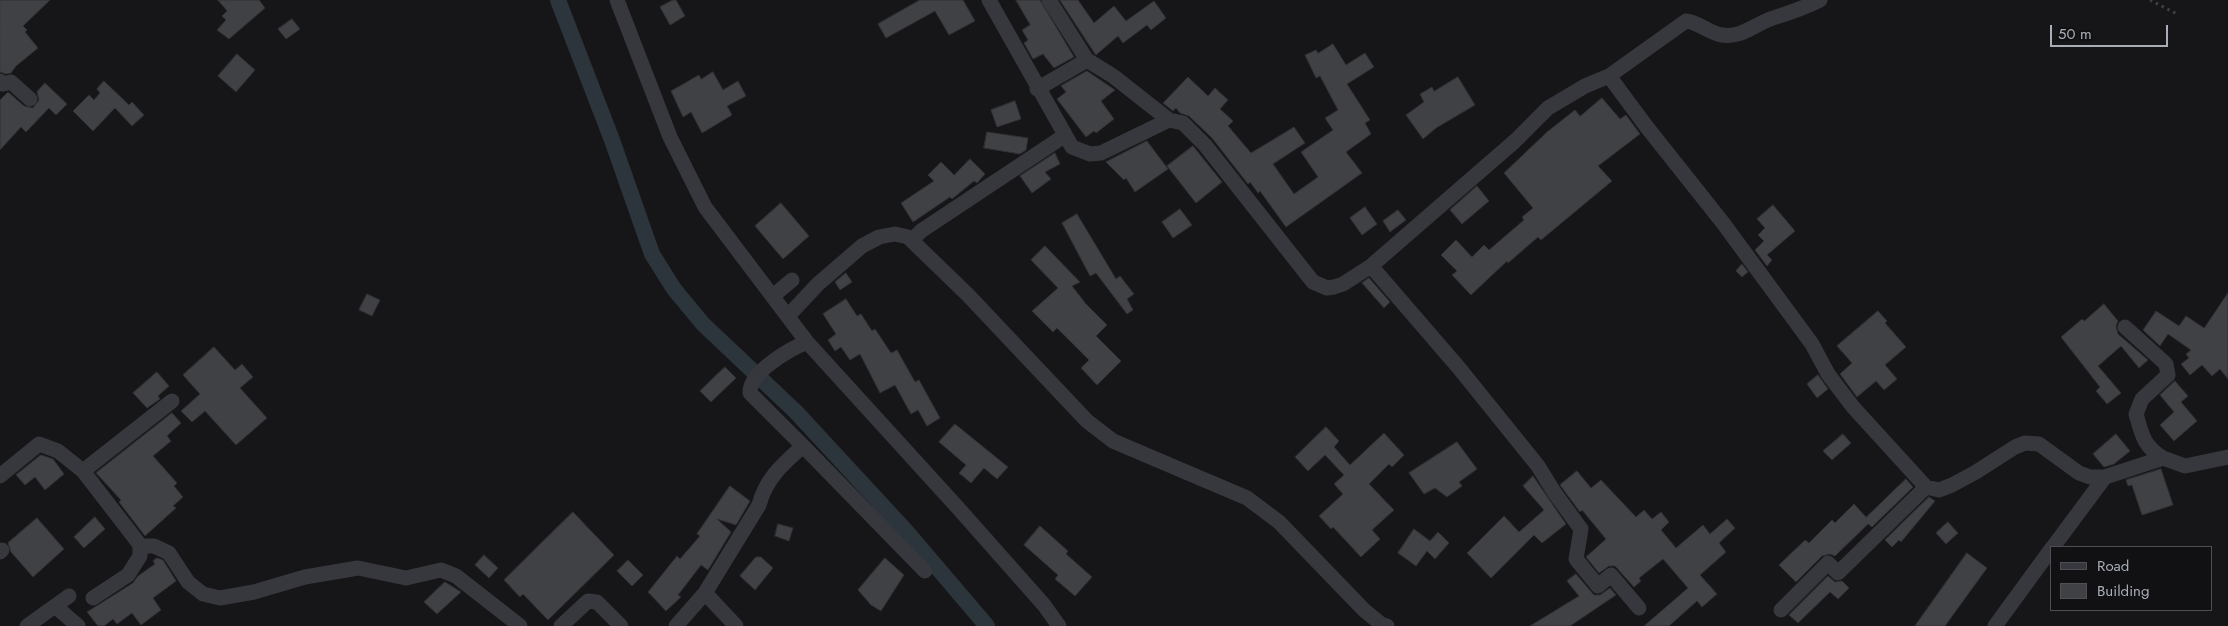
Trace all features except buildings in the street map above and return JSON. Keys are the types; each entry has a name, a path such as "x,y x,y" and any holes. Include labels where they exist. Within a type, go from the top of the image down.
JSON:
{"street":[{"path":"618,0 670,137 705,207 807,342 1044,605 1059,626"},
{"path":"989,0 1037,89 1072,147 1078,151 1090,154 1101,153 1169,120"},
{"path":"1049,0 1087,60 1114,76 1169,120 1183,123 1205,145 1313,282 1327,288 1343,284 1371,266 1508,147 1548,108 1585,86 1609,76 1686,21 1693,22 1719,35 1730,36 1744,33 1771,18 1793,13 1820,0"},
{"path":"1037,89 1087,60"},
{"path":"1609,76 1723,223 1807,337 1828,374 1853,407 1926,486 1939,490 1952,485 1976,472 2015,446 2025,443 2039,444 2091,476 2163,458"},
{"path":"0,82 2,84 11,82 30,99"},
{"path":"913,240 928,226 1064,136"},
{"path":"788,316 818,284 862,246 879,237 895,234 913,240 1087,421 1112,441 1247,498 1279,522 1364,610 1381,624 1387,626"},
{"path":"1371,266 1459,368 1538,466 1581,529 1576,559 1598,586 1611,575 1639,608"},
{"path":"773,296 792,280"},
{"path":"2125,327 2166,364 2168,369 2168,375 2142,399 2136,414 2145,442 2151,450 2163,458 2185,466 2228,458"},
{"path":"807,342 791,348 755,377 750,386 750,393 925,571"},
{"path":"83,471 172,401"},
{"path":"0,476 39,444 58,451 83,471 138,540 140,556 128,575 93,598"},
{"path":"676,626 705,593 759,505 763,490 783,464 803,446"},
{"path":"2053,546 2091,476"},
{"path":"1781,610 1828,564 1838,573 1926,486"},
{"path":"140,546 154,546 169,553 188,582 203,594 220,598 254,592 305,577 358,568 406,578 441,570 456,576 520,626"},
{"path":"1995,626 2050,551"},
{"path":"705,593 736,626"},
{"path":"27,626 69,596"},
{"path":"561,626 588,601 597,602 621,626"},
{"path":"55,606 78,626"}],"path":[{"path":"2150,0 2179,15"}],"waterway":[{"path":"558,0 612,140 652,254 674,289 703,324 796,412 906,531 987,626"}]}
